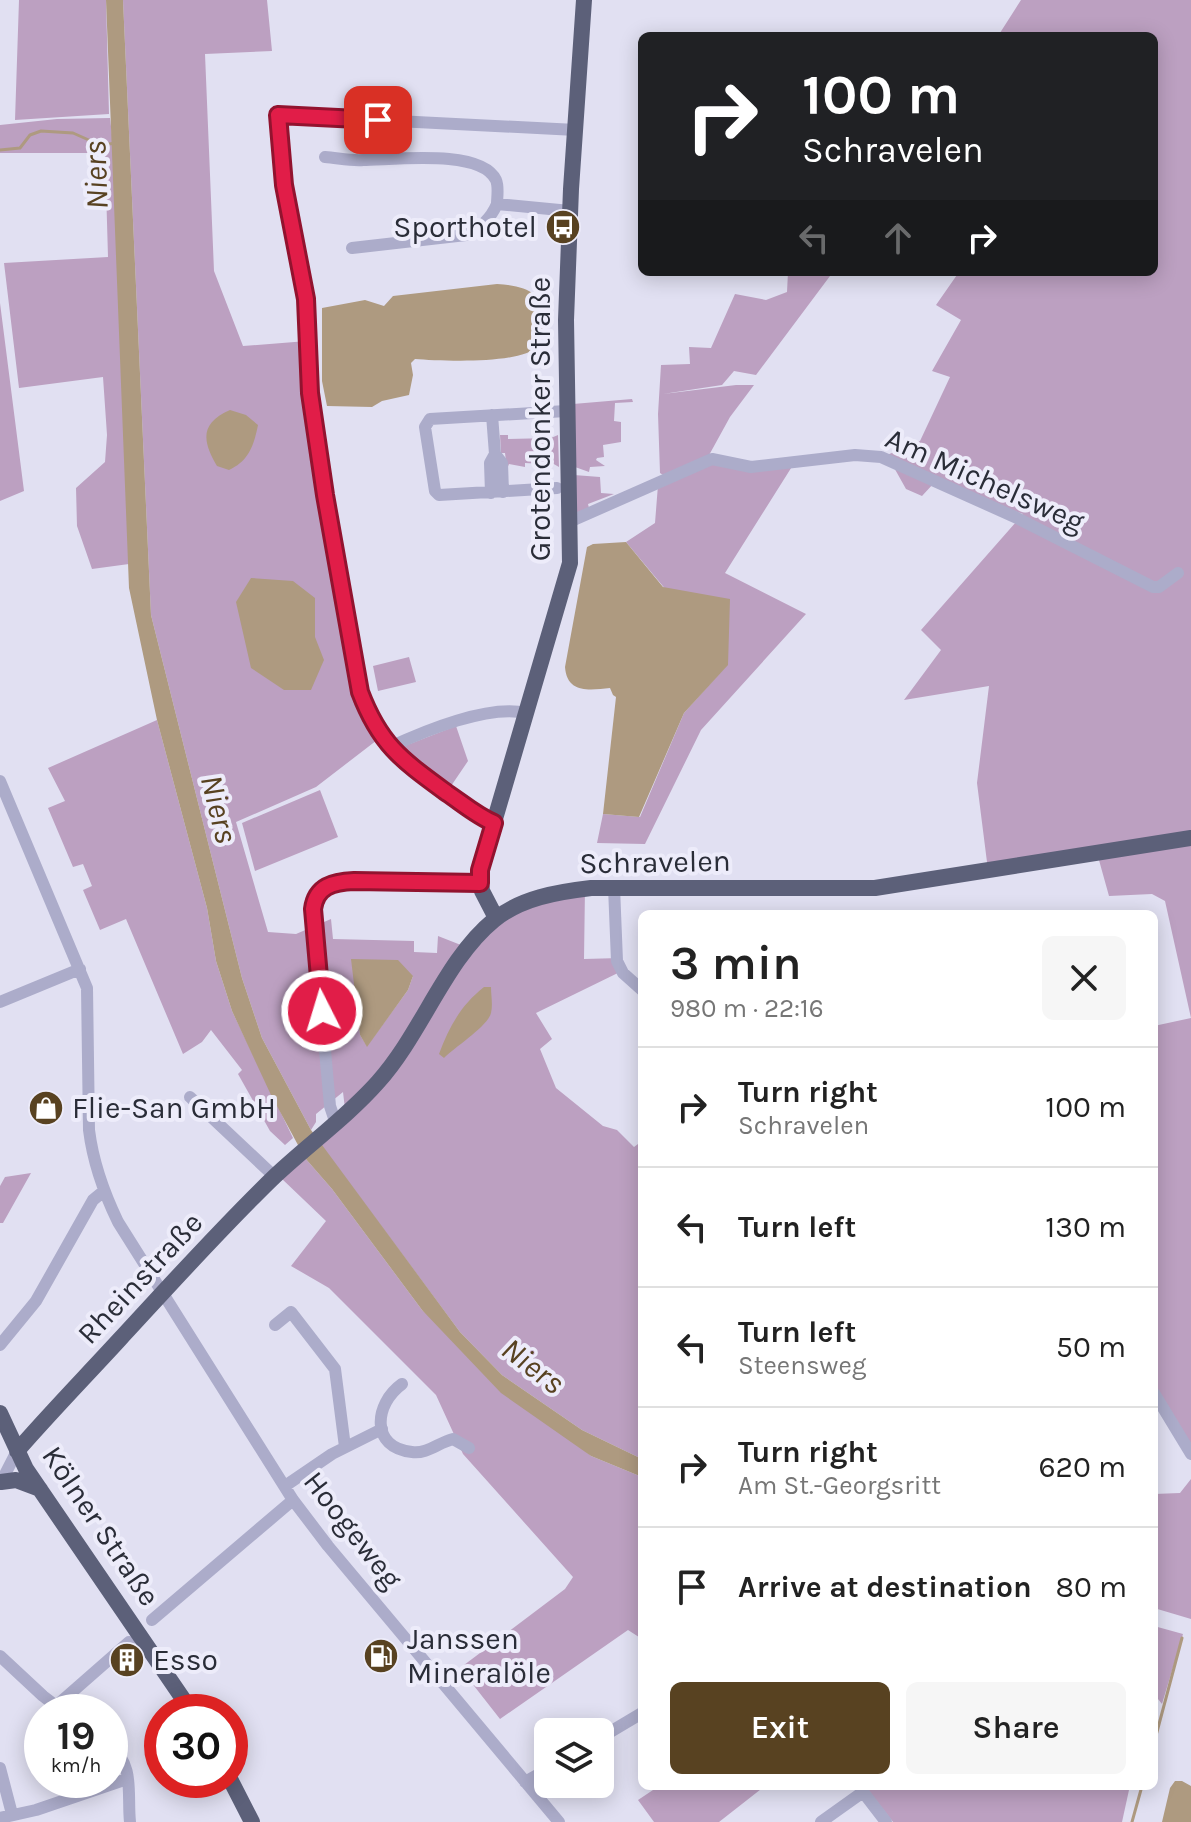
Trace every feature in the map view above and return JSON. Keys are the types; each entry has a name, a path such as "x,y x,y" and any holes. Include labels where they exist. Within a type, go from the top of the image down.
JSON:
{"main road":[{"name":"Grotendonker Straße","path":"480,883 480,870 569,569 566,411 570,211 584,0"},
{"name":"Schravelen","path":"330,1128 356,1107 394,1064 466,947 496,918 518,905 552,893 614,887 875,888 1191,838"},
{"path":"480,883 496,918"},
{"name":"Rheinstraße","path":"17,1451 164,1291 275,1177 330,1128"},
{"path":"2,1418 20,1430 35,1431"},
{"name":"Kölner Straße","path":"2,1418 40,1489 180,1694"},
{"path":"0,1483 16,1480 40,1489"},
{"path":"240,1798 252,1822"}],"street":[{"path":"494,823 404,762 371,720 360,692 310,393 306,299 284,185 278,115 576,130"},
{"path":"325,157 359,161 417,157 459,161 485,170 494,176 497,183 497,204 492,214 466,235 352,248"},
{"path":"497,204 570,211"},
{"path":"557,488 446,496 437,493 425,427 430,419 566,411"},
{"path":"492,415 495,454 490,463 497,493"},
{"name":"Am Michelsweg","path":"569,522 712,459 751,467 855,455 881,457 1017,518 1153,587 1159,587 1178,573"},
{"path":"390,747 418,734 471,718 508,711 526,713"},
{"name":"Hoogeweg","path":"0,781 87,988 91,1150 104,1191 124,1232 293,1500 559,1822"},
{"path":"330,1128 313,917 317,895 321,889 341,882 480,883"},
{"path":"614,887 617,961 623,973 638,986"},
{"path":"0,1002 80,969"},
{"path":"190,1097 275,1177"},
{"path":"0,1345 36,1301 93,1200 104,1191"},
{"path":"275,1325 291,1312 335,1369 345,1447"},
{"path":"402,1384 384,1401 380,1416 382,1429 390,1442 407,1452 426,1451 453,1439 469,1448"},
{"path":"1158,1400 1191,1454"},
{"path":"285,1486 345,1447 382,1429"},
{"name":"Rheinstraße","path":"0,1483 17,1451"},
{"path":"152,1620 293,1500"},
{"path":"75,1694 129,1642"},
{"path":"0,1656 43,1694"},
{"path":"614,1730 638,1715"},
{"path":"0,1768 6,1816 71,1798"},
{"path":"525,1782 534,1777"},
{"path":"821,1822 857,1790"},
{"path":"859,1790 886,1822"},
{"path":"128,1793 130,1822"}],"shaded area":[{"path":"19,0 106,0 109,114 15,120"},
{"path":"106,0 123,0 151,615 242,978 262,1038 311,1130 460,1332 502,1375 582,1430 638,1457 638,1475 591,1456 501,1393 422,1310 332,1189 305,1158 271,1095 232,1011 216,961 207,908 157,720 129,588"},
{"path":"123,0 267,0 272,51 205,54 214,271 243,346 307,341 360,691 381,737 316,787 236,822 268,932 296,934 331,919 333,939 414,941 414,952 437,953 438,936 466,947 517,913 585,888 584,959 620,958 624,970 536,1013 552,1039 540,1049 556,1088 603,1126 617,1130 634,1147 638,1144 638,1457 582,1430 502,1375 460,1332 321,1145 345,1109 343,1092 316,1114 311,1130 262,1038 242,978 151,615","holes":["413,976 408,990 367,1046 360,1035 359,1018"]},
{"path":"1021,0 1191,0 1191,1018 1165,901 1152,894 1109,896 1097,853 988,870 977,783 989,686 904,700 941,650 921,630 1023,514 934,483 922,496 906,489 887,455 920,441 950,377 932,371 961,320 936,305 956,276 1158,276 1158,32 1001,32"},
{"path":"110,118 129,564 92,569 77,526 76,488 105,462 107,435 103,377 19,388 4,263 108,257 105,153 0,153 0,125"},
{"path":"788,276 830,276 756,375 734,371 722,385 663,394 754,385 730,417 708,457 728,468 793,465 725,573 806,614 701,730 645,844 597,843 603,814 640,817 684,713 728,664 626,542 655,523 658,485 663,475 660,473 658,414 661,365 690,364 689,347 711,348 735,294 766,300 787,292"},
{"path":"497,284 530,291 541,304 541,337 534,339 533,345 538,346 529,352 498,359 415,359 411,363 413,375 409,395 382,401 372,407 327,406 322,381 322,308 365,300 384,306 393,296"},
{"path":"0,303 24,491 0,501"},
{"path":"632,399 633,402 615,403 614,421 621,422 621,442 603,445 604,457 596,460 605,466 590,467 589,472 575,467 573,404"},
{"path":"230,410 246,415 258,425 250,452 229,470 217,466 208,449 207,434 213,421"},
{"path":"500,435 508,435 508,439 551,438 558,435 559,467 552,463 544,467 543,464 525,463 525,467 509,464 507,469 505,453 501,453"},
{"path":"574,475 600,477 601,493 614,494 588,504 589,508 576,513"},
{"path":"626,542 663,587 730,599 728,665 684,713 639,817 603,814 616,697 610,688 575,686 570,682 565,667 587,547"},
{"path":"251,578 293,581 315,598 315,637 324,660 311,690 284,690 251,668 236,602"},
{"path":"409,657 416,682 378,691 373,666"},
{"path":"157,720 207,908 216,961 232,1011 293,1138 285,1145 270,1131 238,1074 242,1070 211,1030 202,1042 183,1054 126,919 100,930 83,890 92,886 83,864 73,867 48,808 65,801 48,768"},
{"path":"456,726 468,761 449,789 406,759 401,750"},
{"path":"320,790 338,837 255,871 242,823"},
{"path":"351,959 398,960 413,976 408,990 367,1047 360,1035"},
{"path":"484,987 491,987 489,1018 444,1058 439,1054 452,1026 462,1009"},
{"path":"1191,1018 1191,1451 1158,1399 1158,1025"},
{"path":"305,1158 332,1189 422,1310 591,1456 638,1475 638,1636 628,1630 500,1719 460,1668 565,1589 573,1577 463,1454 436,1395 329,1288 291,1266 326,1221 281,1178"},
{"path":"31,1173 3,1223 0,1223 0,1186 5,1177"},
{"path":"1191,1479 1191,1619 1158,1609 1158,1494 1180,1493"},
{"path":"1158,1627 1183,1634 1162,1704 1158,1699"},
{"path":"1175,1781 1191,1786 1191,1822 1162,1822 1170,1788"},
{"path":"653,1790 760,1790 719,1822 654,1822 638,1800"},
{"path":"868,1790 1129,1790 1122,1822 893,1822"}],"waterway":[{"name":"Niers","path":"0,150 20,148 30,135 41,131 73,133 100,145 117,143"},
{"path":"1158,1728 1182,1638"},
{"path":"1132,1822 1141,1790"}],"place":[{"name":"Sporthotel","path":"563,227"},
{"name":"Flie-San GmbH","path":"46,1108"},
{"name":"Janssen Mineralöle","path":"381,1656"},
{"name":"Esso","path":"127,1660"}],"route":[{"path":"322,1011 313,909 314,900 321,889 354,881 480,883 480,870 494,823 404,762 381,737 371,720 360,692 325,495 310,393 306,299 284,185 278,115 378,120"}]}
